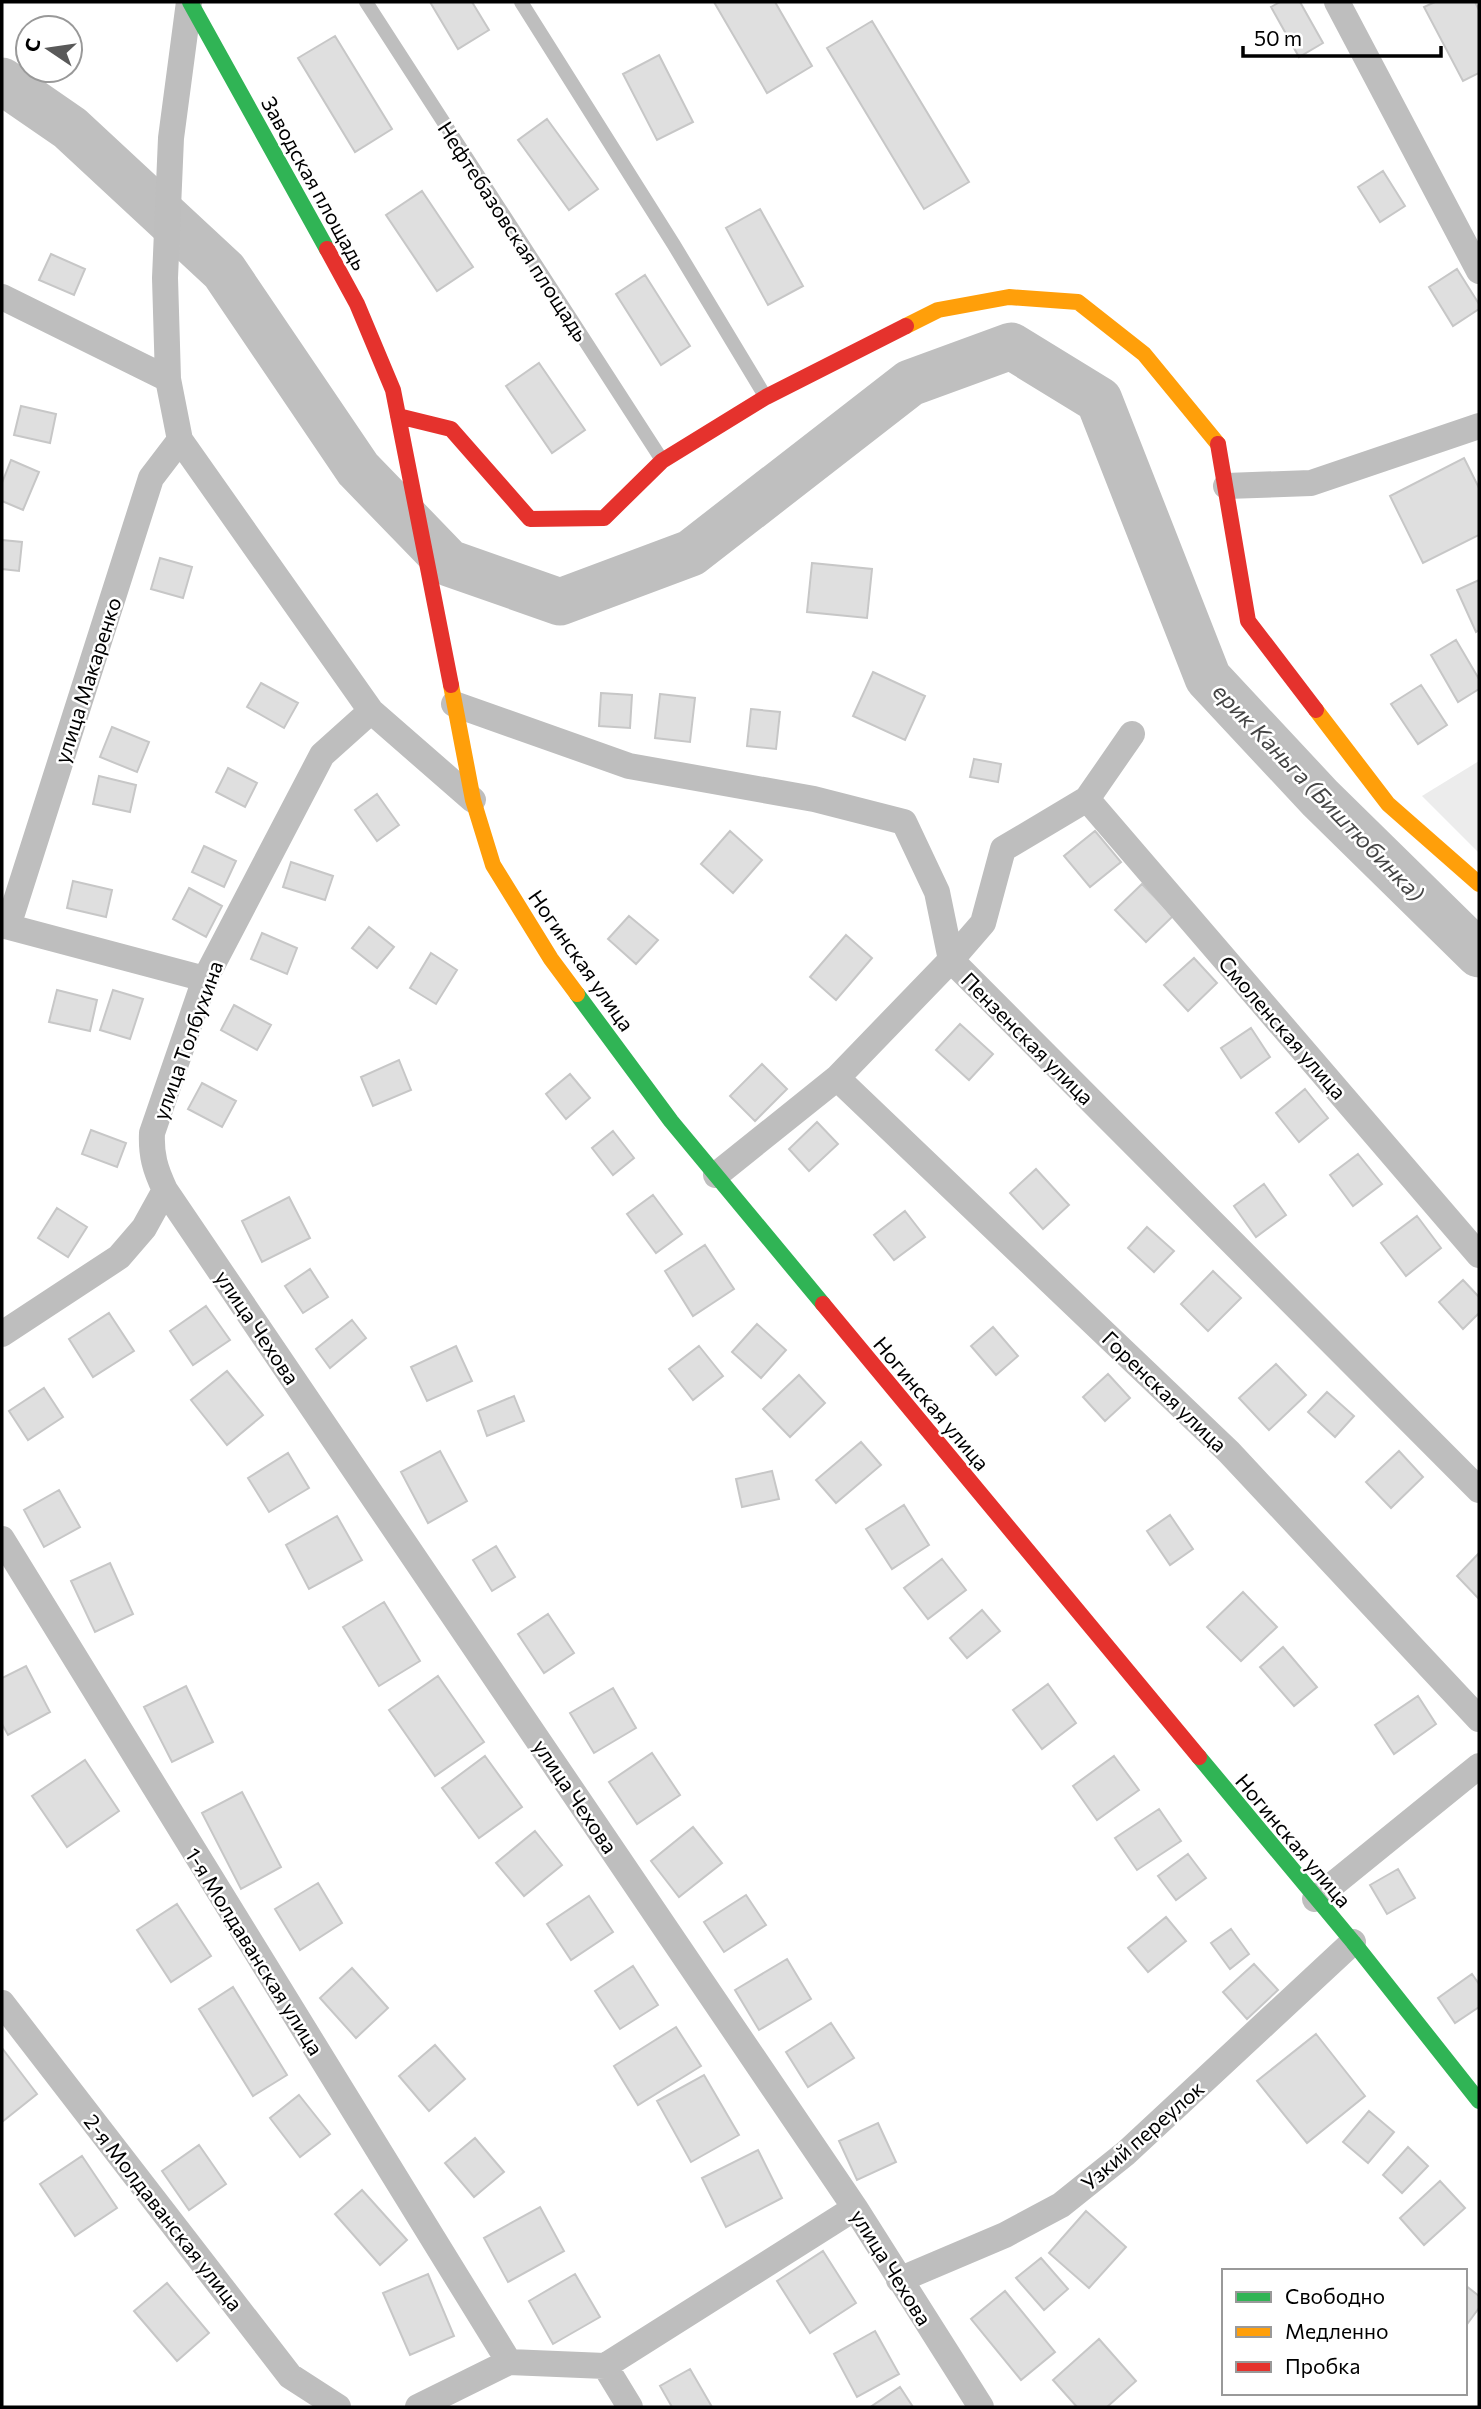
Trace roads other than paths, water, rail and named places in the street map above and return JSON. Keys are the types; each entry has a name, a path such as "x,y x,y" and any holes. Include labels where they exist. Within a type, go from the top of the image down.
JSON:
{"main road":[{"name":"Заводская площадь","path":"190,2 358,304 393,390 398,416"},
{"path":"398,416 451,429 530,519 604,518 662,461 765,397 938,310 1009,297 1078,302 1144,354 1220,446 1248,621 1388,804 1479,884"},
{"name":"Ногинская улица","path":"398,416 473,800 493,865 551,959 671,1121 1353,1942 1479,2101"}],"street":[{"path":"190,2 171,138 164,278 168,379 180,440 370,711 473,800"},
{"path":"1337,2 1479,271"},
{"path":"2,297 168,379"},
{"path":"1226,486 1311,483 1479,426"},
{"name":"улица Макаренко","path":"5,926 152,478 180,440"},
{"name":"Пензенская улица","path":"451,692 629,765 814,799 904,822 937,892 951,960 1479,1490"},
{"name":"улица Толбухина","path":"165,1189 153,1164 152,1133 205,979 322,755 370,711"},
{"path":"716,1175 837,1078 951,960 984,923 1003,849 1087,799 1132,734"},
{"name":"Смоленская улица","path":"1087,799 1479,1255"},
{"path":"5,926 205,979"},
{"name":"Горенская улица","path":"837,1078 1229,1452 1479,1719"},
{"path":"2,1334 119,1256 144,1228 165,1189"},
{"name":"улица Чехова","path":"165,1189 855,2208 981,2407"},
{"name":"1-я Молдаванская улица","path":"2,1539 509,2362"},
{"path":"1315,1899 1479,1766"},
{"name":"Узкий переулок","path":"899,2280 1005,2235 1061,2205 1126,2153 1353,1942"},
{"name":"2-я Молдаванская улица","path":"2,2003 290,2376 338,2407"},
{"path":"418,2407 509,2362 605,2366 855,2208"},
{"path":"605,2366 630,2407"}],"lane":[{"name":"Нефтебазовская площадь","path":"366,2 662,461"},
{"path":"521,2 674,245 765,397"}],"waterway":[{"name":"ерик Каньга (Биштюбинка)","path":"2,81 70,128 224,271 358,469 449,563 560,602 691,553 910,383 1011,346 1099,400 1208,678 1320,798 1479,954"}]}
